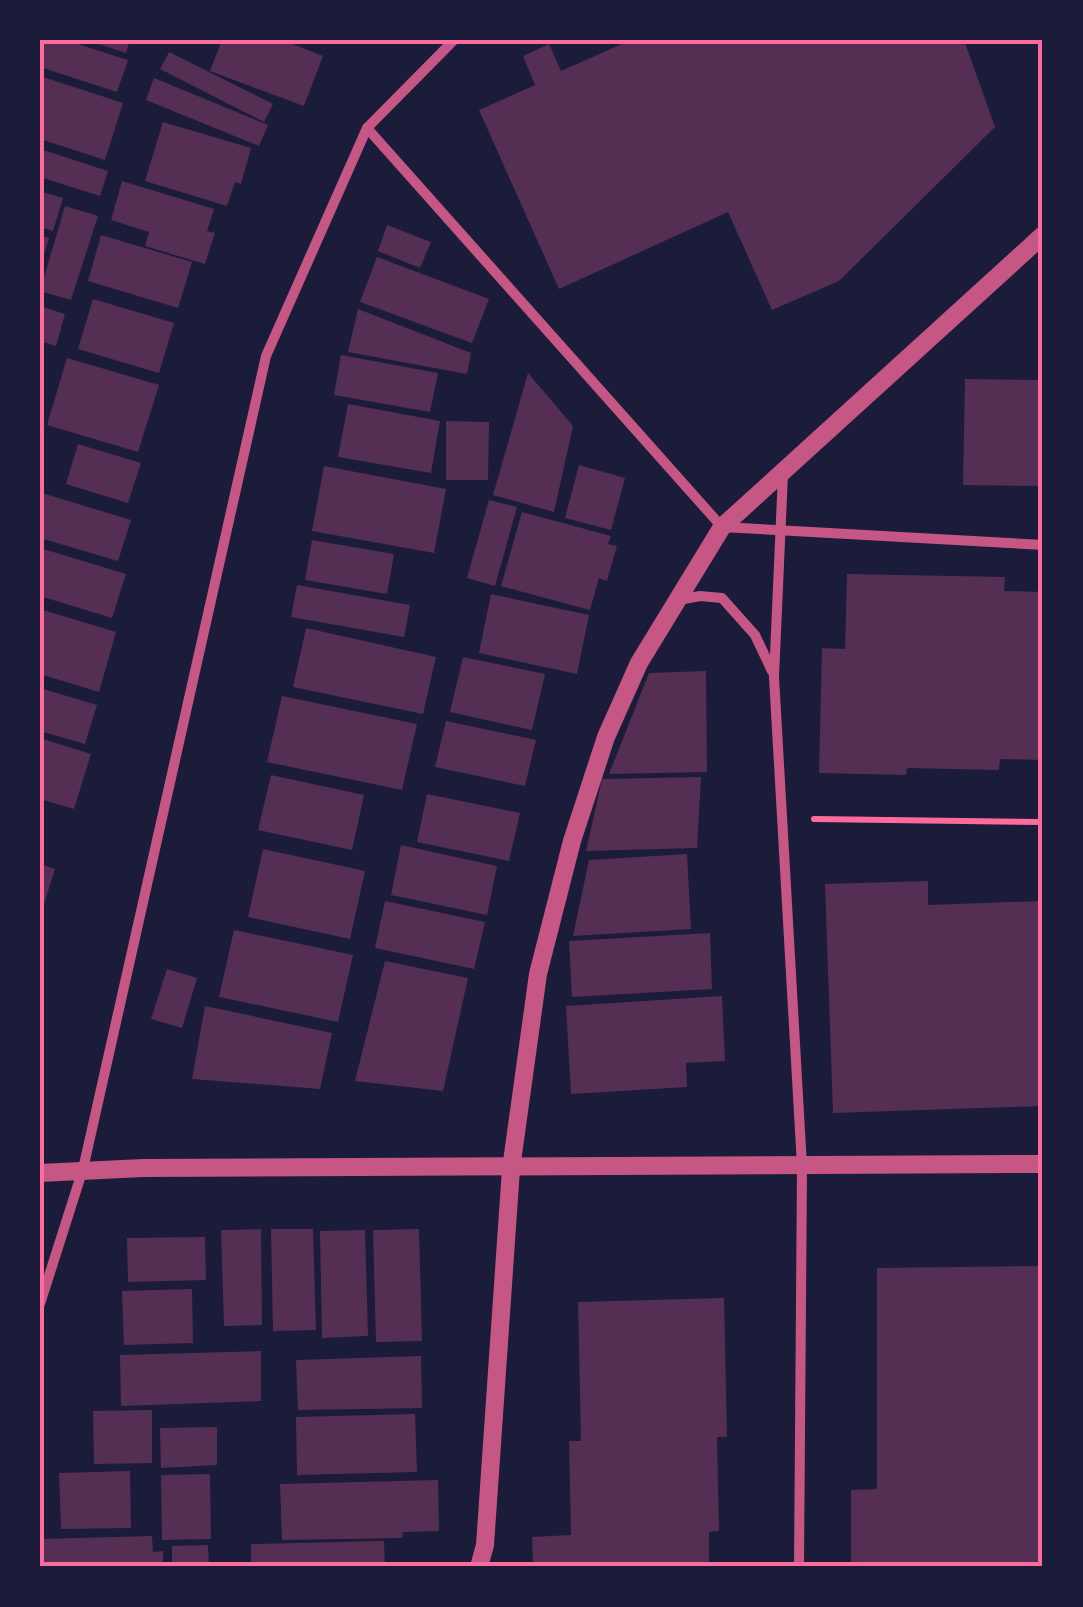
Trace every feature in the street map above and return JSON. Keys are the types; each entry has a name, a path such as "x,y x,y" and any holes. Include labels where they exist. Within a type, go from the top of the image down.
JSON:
{"street":[{"path":"40,1304 83,1169 266,356 366,128 454,40"},
{"path":"366,128 722,526 1043,545"},
{"path":"479,1567 485,1545 510,1168 538,974 572,840 606,737 639,663 722,526 1043,236"},
{"path":"783,470 774,677 802,1166 798,1567"},
{"path":"677,601 700,596 722,598 755,635 774,677"},
{"path":"40,1173 83,1169 1043,1164"}],"path":[{"path":"783,818 1043,822"}],"building":[{"path":"40,40 65,40 128,60 117,92 40,67"},
{"path":"87,40 130,40 126,53"},
{"path":"222,40 282,40 323,56 304,106 210,71"},
{"path":"631,40 964,40 995,127 839,281 772,310 728,212 559,289 479,110 535,85 523,56 549,44 561,71"},
{"path":"169,52 273,104 264,122 160,69"},
{"path":"40,76 123,103 105,160 40,139"},
{"path":"154,78 268,125 259,146 146,100"},
{"path":"163,122 251,148 241,184 235,182 227,206 145,181"},
{"path":"40,149 108,171 100,196 40,177"},
{"path":"122,181 214,209 207,231 215,233 205,264 145,246 149,232 111,220"},
{"path":"40,191 63,198 53,231 40,227"},
{"path":"65,206 98,216 71,300 40,291"},
{"path":"387,225 431,242 420,268 378,251"},
{"path":"40,235 49,238 41,265 40,265"},
{"path":"101,235 192,262 178,308 88,281"},
{"path":"377,257 489,299 472,343 360,302"},
{"path":"93,299 174,323 159,373 78,349"},
{"path":"40,306 65,314 56,346 40,341"},
{"path":"358,309 471,353 467,374 348,352"},
{"path":"341,355 438,373 430,412 334,395"},
{"path":"67,358 159,385 138,452 47,425"},
{"path":"528,373 573,426 554,512 493,495"},
{"path":"965,379 1043,380 1043,486 963,485"},
{"path":"348,404 440,421 431,473 338,457"},
{"path":"446,421 489,422 488,480 446,480"},
{"path":"78,444 141,463 128,503 66,484"},
{"path":"579,465 625,478 611,530 565,518"},
{"path":"324,466 446,489 434,553 312,531"},
{"path":"42,493 131,520 118,561 40,538"},
{"path":"489,500 517,507 495,586 467,578"},
{"path":"522,512 611,536 608,544 617,546 607,581 599,578 590,610 501,586"},
{"path":"312,540 394,554 387,594 305,580"},
{"path":"40,548 126,574 112,618 40,596"},
{"path":"847,574 1005,577 1004,591 1043,592 1043,760 1000,759 999,770 907,768 906,775 819,773 822,648 845,649"},
{"path":"297,585 410,605 404,637 291,617"},
{"path":"491,594 589,615 577,674 479,653"},
{"path":"40,609 116,632 99,692 40,674"},
{"path":"306,628 436,657 423,714 293,687"},
{"path":"463,657 545,674 532,730 450,712"},
{"path":"706,671 707,772 609,774 649,673"},
{"path":"40,688 97,705 85,744 40,731"},
{"path":"282,696 417,724 402,790 267,762"},
{"path":"446,721 536,740 525,786 435,767"},
{"path":"40,738 91,754 74,809 40,799"},
{"path":"271,775 364,795 352,850 258,830"},
{"path":"701,777 697,848 586,851 602,779"},
{"path":"427,794 520,813 509,861 417,842"},
{"path":"401,845 497,866 487,915 391,895"},
{"path":"263,849 365,871 350,939 248,917"},
{"path":"687,854 691,929 573,936 589,860"},
{"path":"40,864 55,869 41,914 40,914"},
{"path":"928,881 928,905 1043,901 1043,1106 833,1113 825,884"},
{"path":"385,901 485,922 474,969 375,948"},
{"path":"234,930 353,955 338,1022 219,997"},
{"path":"710,933 712,989 572,997 569,941"},
{"path":"385,961 468,978 443,1091 355,1081"},
{"path":"167,969 197,978 182,1028 151,1019"},
{"path":"722,996 725,1061 686,1063 687,1087 571,1094 566,1006"},
{"path":"205,1006 332,1033 320,1089 192,1079"},
{"path":"261,1229 262,1325 224,1326 221,1230"},
{"path":"271,1229 313,1229 316,1330 273,1331"},
{"path":"419,1229 422,1341 376,1342 373,1230"},
{"path":"365,1230 368,1336 322,1338 320,1231"},
{"path":"205,1237 206,1280 128,1282 127,1238"},
{"path":"1043,1266 1043,1567 851,1567 851,1490 877,1489 877,1268"},
{"path":"192,1289 193,1343 124,1345 122,1291"},
{"path":"724,1298 727,1437 717,1437 719,1531 709,1532 709,1567 533,1567 532,1537 571,1535 569,1441 581,1441 578,1302"},
{"path":"261,1351 261,1401 121,1406 120,1355"},
{"path":"421,1356 422,1408 298,1410 296,1360"},
{"path":"152,1410 152,1463 94,1464 93,1411"},
{"path":"415,1414 417,1472 297,1475 296,1417"},
{"path":"217,1427 217,1465 161,1468 160,1428"},
{"path":"130,1471 131,1528 61,1529 59,1473"},
{"path":"210,1474 211,1539 162,1540 161,1475"},
{"path":"438,1480 439,1531 403,1532 402,1538 282,1540 280,1484"},
{"path":"152,1536 153,1552 163,1551 163,1567 40,1567 40,1539"},
{"path":"384,1541 385,1567 251,1567 251,1544"},
{"path":"208,1545 209,1567 172,1567 172,1546"}]}
